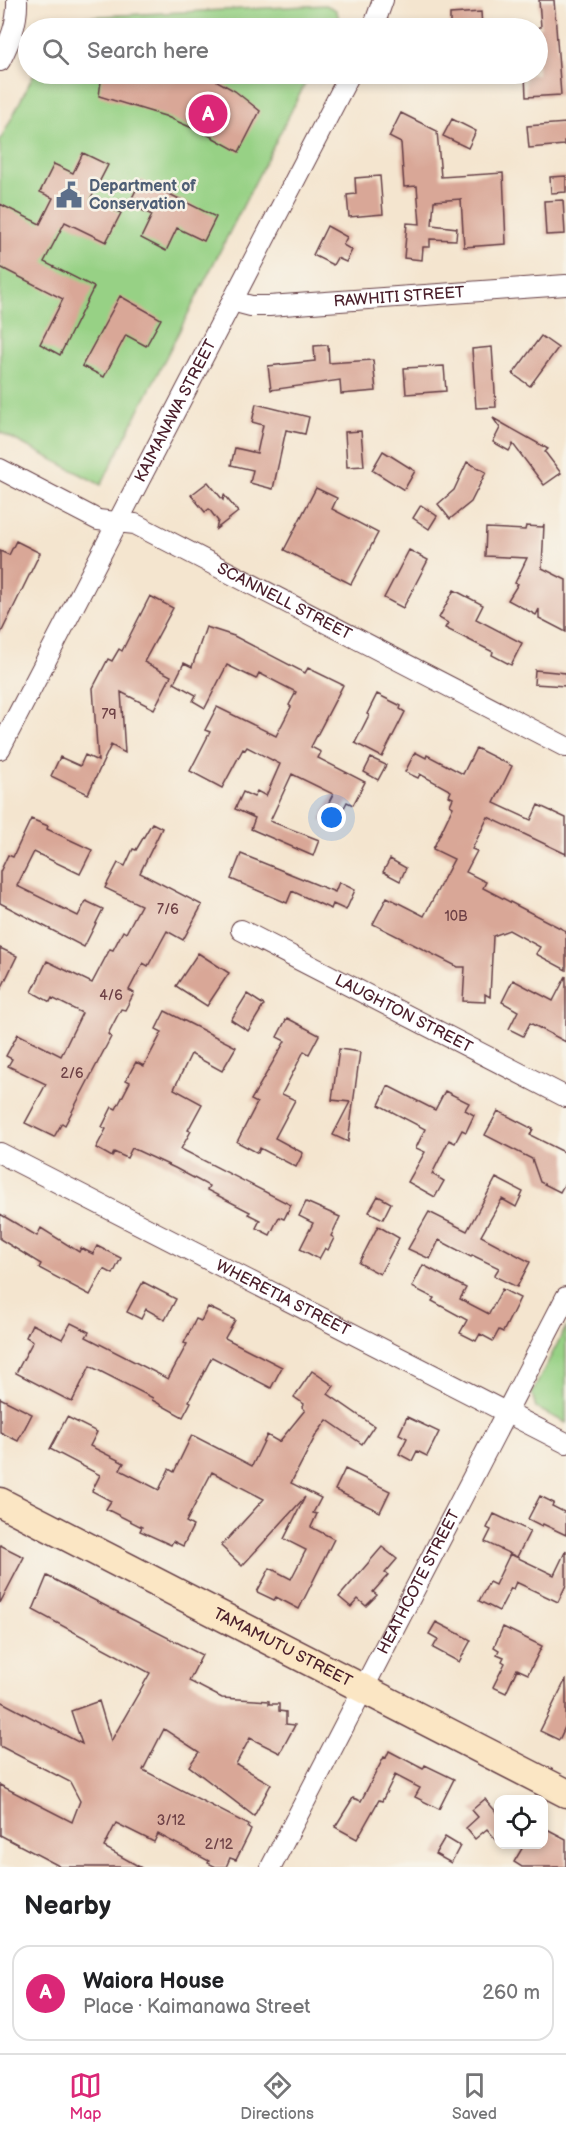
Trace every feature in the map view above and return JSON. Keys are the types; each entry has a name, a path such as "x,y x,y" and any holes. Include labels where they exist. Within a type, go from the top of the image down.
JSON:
{"street":[{"path":"0,61 10,40 16,19 17,0"},
{"path":"377,18 383,0"},
{"name":"KAIMANAWA STREET","path":"0,749 345,84"},
{"name":"RAWHITI STREET","path":"232,301 251,306 268,306 566,285"},
{"name":"SCANNELL STREET","path":"0,469 98,520 135,524 566,747"},
{"name":"LAUGHTON STREET","path":"241,930 566,1097"},
{"name":"WHERETIA STREET","path":"0,1153 566,1443"},
{"name":"HEATHCOTE STREET","path":"271,1867 566,1297"},
{"name":"TAMAMUTU STREET","path":"0,1502 566,1793"}],"green space":[{"path":"326,5 336,10 339,18 62,18"},
{"path":"29,84 305,84 101,485 0,432 0,141"},
{"path":"566,1327 566,1423 536,1408 532,1393"}],"building":[{"path":"539,0 554,0 561,95 526,97 525,84 548,84 548,18 540,18"},
{"path":"481,12 481,18 450,18 450,14"},
{"path":"101,84 223,84 260,111 239,152 165,116 99,96"},
{"path":"401,113 437,131 441,177 503,173 506,244 464,247 461,199 434,201 432,225 457,228 456,240 430,239 430,247 423,247 422,260 404,258 407,223 420,224 417,186 404,187 401,143 389,137"},
{"path":"452,119 476,131 468,148 443,136"},
{"path":"566,123 564,145 529,148 527,126"},
{"path":"83,153 108,165 91,198 121,213 106,242 65,222 44,262 94,287 60,355 40,344 63,299 0,267 0,204 40,224 53,198 40,192 54,164 73,173"},
{"path":"380,176 383,214 349,217 347,195 356,194 355,178"},
{"path":"566,176 566,192 551,193 550,177"},
{"path":"141,180 216,217 204,241 177,228 166,251 141,238 152,215 129,204"},
{"path":"563,200 565,234 546,235 544,201"},
{"path":"327,226 347,237 343,245 352,250 346,262 337,258 333,265 313,255"},
{"path":"120,296 161,319 146,346 126,335 104,377 82,366"},
{"path":"541,336 558,348 530,386 513,374"},
{"path":"328,345 329,363 373,360 376,391 341,394 340,380 271,390 268,366 315,361 314,346"},
{"path":"492,347 496,407 476,408 472,349"},
{"path":"444,366 446,391 406,394 404,368"},
{"path":"256,404 309,417 305,434 286,430 273,489 250,483 253,470 231,465 235,448 257,453 263,425 252,422"},
{"path":"493,418 548,449 545,452 561,473 544,485 513,444 509,451 493,442 500,428"},
{"path":"361,431 364,466 347,467 345,432"},
{"path":"383,451 415,471 404,490 372,470"},
{"path":"467,462 486,472 471,502 450,519 438,504 454,490"},
{"path":"208,482 223,500 224,495 238,512 216,529 218,521 209,509 205,512 191,495"},
{"path":"316,488 337,498 332,509 378,533 351,584 284,550"},
{"path":"421,505 437,516 429,529 413,518"},
{"path":"544,524 542,568 566,580 566,632 539,618 539,609 536,615 508,600 518,584 515,583 527,558 485,556 486,528 525,530 526,526 543,527"},
{"path":"16,541 40,553 0,635 0,551 9,555"},
{"path":"409,550 428,560 403,608 384,598"},
{"path":"454,590 483,605 476,619 522,643 511,665 492,655 493,652 445,628 448,623 439,618"},
{"path":"150,596 173,608 144,662 171,676 154,709 121,692 125,753 111,745 88,794 51,776 60,757 80,766 85,755 98,761 93,688 108,659 112,661 119,649 122,651"},
{"path":"206,627 234,636 305,673 308,668 343,685 311,747 321,752 318,758 365,782 353,805 347,802 334,827 320,820 333,794 292,774 270,821 319,840 313,856 251,829 255,818 235,809 243,792 254,797 257,791 266,796 280,764 247,747 243,749 222,788 190,771 210,732 205,730 217,707 276,736 296,692 259,673 256,679 227,665 205,708 193,701 196,695 174,683 184,663 192,667"},
{"path":"535,670 566,673 566,686 534,684"},
{"path":"377,694 401,706 400,709 405,712 382,757 355,743"},
{"path":"476,748 512,766 494,803 531,820 538,805 566,818 566,854 488,817 472,849 477,851 466,872 486,882 483,888 566,931 566,970 536,954 540,947 509,930 493,936 490,997 485,994 485,1002 463,1001 465,967 458,967 373,924 387,897 424,916 454,859 433,849 453,807 450,805 453,798 449,796 451,791 420,774 418,778 405,772 415,752 426,758 427,755 463,774"},
{"path":"371,758 386,765 378,780 364,772"},
{"path":"31,819 92,850 80,874 34,852 17,886 78,916 86,901 103,909 84,947 0,903 0,872 8,855 13,857"},
{"path":"152,823 162,828 140,873 202,905 183,940 167,931 148,966 143,963 129,990 134,993 125,1010 121,1009 108,1034 111,1037 65,1125 62,1123 54,1137 25,1123 46,1084 8,1066 12,1059 6,1056 18,1034 61,1056 82,1013 52,998 50,1002 32,992 47,961 92,983 110,949 113,950 123,931 126,933 141,905 105,888 118,863 125,866 133,849 136,850"},
{"path":"241,854 335,892 339,882 355,890 346,910 333,904 331,909 292,891 287,903 231,879"},
{"path":"390,859 406,868 400,881 383,872"},
{"path":"0,948 17,956 0,991"},
{"path":"198,953 229,973 207,1006 176,986"},
{"path":"566,976 566,1042 530,1023 523,1036 509,1029 518,1011 502,1002 513,980 553,1001"},
{"path":"247,994 264,1005 248,1031 231,1020"},
{"path":"165,1011 236,1047 222,1071 191,1054 174,1089 202,1104 181,1149 291,1205 284,1219 279,1217 270,1235 256,1228 260,1220 248,1214 250,1212 207,1190 209,1186 175,1168 132,1148 127,1158 114,1152 112,1157 96,1148 106,1129 102,1127 112,1107 116,1109 130,1082 126,1080 136,1062 144,1066 162,1032 156,1029"},
{"path":"287,1018 319,1035 309,1054 304,1051 282,1094 295,1100 275,1138 303,1153 296,1167 260,1148 258,1153 237,1142 257,1103 251,1100 285,1041 277,1037"},
{"path":"339,1049 360,1052 348,1142 333,1135 350,1102 332,1100"},
{"path":"388,1086 435,1110 445,1091 469,1103 465,1110 474,1115 466,1132 462,1130 455,1143 449,1140 432,1174 444,1181 435,1197 408,1182 425,1152 416,1148 425,1129 379,1105"},
{"path":"498,1111 533,1129 530,1135 566,1153 566,1181 560,1192 540,1182 532,1159 485,1135"},
{"path":"496,1178 523,1192 516,1207 502,1199 481,1236 530,1262 517,1287 494,1276 499,1268 472,1255 471,1257 439,1240 430,1259 408,1249 429,1212 467,1231"},
{"path":"378,1196 391,1203 383,1219 369,1212"},
{"path":"306,1202 340,1217 331,1236 334,1238 328,1250 325,1248 319,1259 300,1249 313,1223 299,1216"},
{"path":"0,1214 37,1236 41,1228 79,1252 81,1248 93,1254 97,1246 121,1258 113,1274 104,1269 90,1295 39,1268 41,1264 0,1239"},
{"path":"378,1226 399,1238 380,1274 359,1263"},
{"path":"423,1265 466,1288 460,1299 489,1314 502,1289 520,1298 503,1332 499,1330 493,1341 480,1334 476,1341 460,1333 467,1320 432,1301 434,1298 412,1287"},
{"path":"143,1282 176,1299 165,1320 146,1309 141,1319 127,1312"},
{"path":"208,1307 235,1320 225,1338 282,1367 271,1388 212,1357 183,1417 152,1400 153,1398 90,1366 72,1402 16,1373 33,1341 26,1337 32,1324 62,1339 71,1323 89,1332 86,1337 168,1379 187,1344 184,1343 196,1319 201,1321"},
{"path":"312,1371 334,1386 328,1394 374,1426 362,1444 327,1420 316,1435 291,1483 321,1498 313,1513 317,1514 311,1527 334,1539 299,1609 276,1597 274,1600 257,1592 270,1568 291,1579 306,1550 284,1539 305,1497 242,1566 221,1546 264,1499 212,1472 186,1522 193,1526 183,1546 173,1541 171,1545 140,1531 142,1527 106,1509 111,1501 92,1491 100,1475 50,1449 67,1417 97,1432 90,1446 124,1463 120,1470 159,1490 169,1469 174,1472 192,1435 252,1466 267,1435 279,1442 305,1410 302,1407 304,1404 294,1397"},
{"path":"0,1398 32,1414 18,1441 0,1432"},
{"path":"407,1417 439,1432 427,1456 417,1451 412,1461 399,1454 407,1438 399,1434"},
{"path":"345,1469 390,1491 380,1512 335,1490"},
{"path":"540,1496 554,1503 552,1506 566,1513 566,1535 528,1519"},
{"path":"494,1514 530,1531 517,1557 485,1542 491,1530 487,1528"},
{"path":"0,1545 24,1557 0,1603"},
{"path":"382,1547 397,1559 385,1573 388,1575 373,1592 377,1595 366,1606 358,1599 351,1607 339,1597"},
{"path":"566,1550 566,1585 558,1602 516,1582 499,1611 479,1601 489,1582 495,1585 510,1554 554,1575"},
{"path":"47,1576 202,1655 189,1681 222,1698 269,1701 269,1704 279,1704 279,1711 286,1712 286,1724 295,1725 280,1753 250,1738 236,1764 271,1784 254,1816 189,1766 199,1752 164,1729 143,1770 249,1825 248,1828 251,1830 236,1860 230,1858 226,1867 216,1867 158,1834 154,1842 116,1823 104,1847 140,1867 61,1867 0,1835 0,1785 72,1822 80,1801 70,1782 0,1746 0,1701 82,1744 71,1711 99,1701 111,1741 150,1673 33,1610"},
{"path":"436,1622 471,1640 459,1662 433,1648 438,1639 429,1634"},
{"path":"503,1627 542,1646 528,1674 517,1669 506,1693 493,1687 505,1663 502,1661 504,1657 497,1654 499,1650 494,1647"},
{"path":"566,1679 566,1725 559,1740 540,1731"},
{"path":"389,1751 423,1769 425,1765 454,1779 439,1809 415,1797 420,1788 395,1775 382,1801 379,1800 357,1839 335,1827 353,1798 361,1801"},
{"path":"485,1799 494,1809 494,1837 487,1829 475,1839 466,1828 478,1817 472,1810"},
{"path":"548,1830 566,1839 566,1867 522,1867 514,1862 522,1849 548,1849"},
{"path":"445,1837 460,1846 451,1863 435,1854"}],"place":[{"name":"Waiora House","path":"208,114"},
{"name":"Department of Conservation","path":"69,195"}]}
